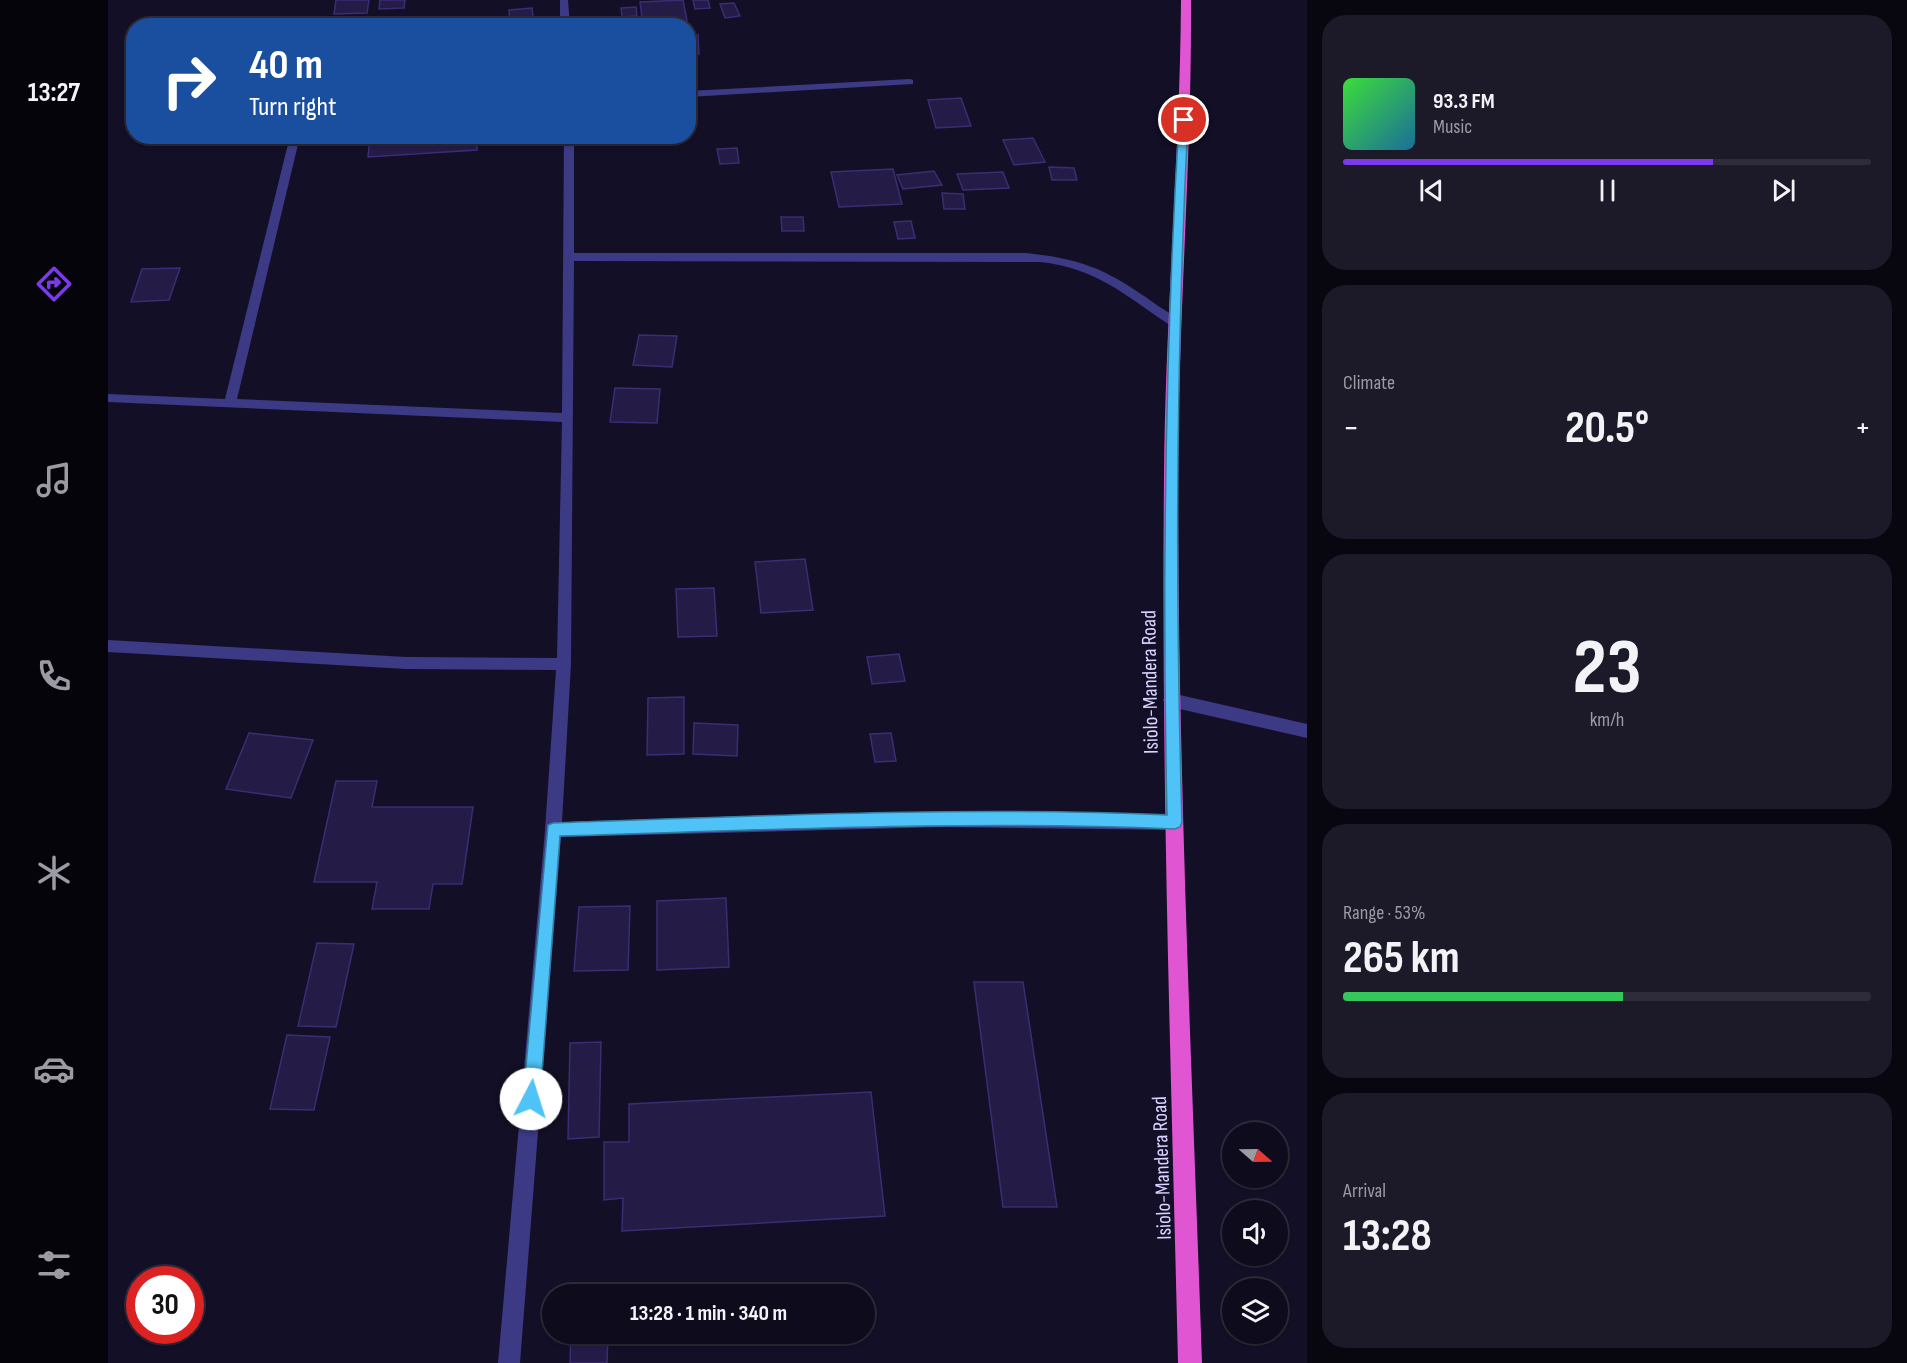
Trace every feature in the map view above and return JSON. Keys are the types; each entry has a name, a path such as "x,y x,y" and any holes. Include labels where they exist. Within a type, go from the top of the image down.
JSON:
{"highway":[{"name":"Isiolo-Mandera Road","path":"1186,0 1186,77 1174,322 1171,476 1172,700 1190,1363"}],"street":[{"path":"564,0 565,18"},
{"path":"696,94 910,82"},
{"path":"230,403 293,144"},
{"path":"509,1363 553,830 564,664 569,144"},
{"path":"568,257 1026,257 1062,261 1084,267 1174,322"},
{"path":"108,398 568,418"},
{"path":"108,646 406,663 564,664"},
{"path":"1172,700 1307,731"},
{"path":"553,830 907,818 1077,818 1175,822"}],"building":[{"path":"336,0 369,0 367,13 334,14"},
{"path":"380,0 405,0 404,8 379,9"},
{"path":"683,0 686,18 642,18 640,2"},
{"path":"693,0 708,0 710,8 695,9"},
{"path":"734,3 740,16 725,18 720,4"},
{"path":"636,7 637,16 622,17 621,8"},
{"path":"532,8 533,18 510,18 509,10"},
{"path":"696,35 698,35 699,54 696,54"},
{"path":"961,98 971,126 936,128 928,100"},
{"path":"1033,138 1045,162 1014,165 1003,140"},
{"path":"369,144 477,144 477,150 368,157"},
{"path":"737,148 739,163 720,164 717,149"},
{"path":"1049,167 1074,168 1077,180 1052,180"},
{"path":"893,169 902,204 839,207 831,172"},
{"path":"934,171 942,185 903,189 897,175"},
{"path":"1003,172 1009,188 963,190 957,174"},
{"path":"942,193 963,194 965,209 944,209"},
{"path":"781,217 803,217 804,231 782,231"},
{"path":"911,221 915,238 898,239 894,222"},
{"path":"180,268 169,300 131,302 142,269"},
{"path":"639,335 677,336 672,367 633,365"},
{"path":"615,388 660,389 657,423 610,422"},
{"path":"805,559 813,610 761,613 755,562"},
{"path":"714,588 717,636 678,637 676,589"},
{"path":"899,654 905,681 872,684 867,657"},
{"path":"684,697 684,754 647,755 648,698"},
{"path":"694,723 738,725 737,756 693,754"},
{"path":"249,733 313,740 291,798 226,789"},
{"path":"891,733 896,761 875,762 870,734"},
{"path":"336,781 377,781 372,807 473,807 462,884 433,884 429,909 372,909 377,882 314,882"},
{"path":"726,898 729,967 657,970 657,901"},
{"path":"630,906 628,970 574,971 579,907"},
{"path":"317,943 354,944 336,1027 298,1026"},
{"path":"974,982 1023,982 1057,1207 1003,1207"},
{"path":"287,1035 330,1037 314,1110 270,1109"},
{"path":"601,1042 599,1137 568,1139 570,1043"},
{"path":"871,1092 885,1216 622,1231 623,1198 604,1200 604,1142 629,1142 629,1104"},
{"path":"571,1344 608,1344 607,1363 570,1363"}],"route":[{"path":"531,1099 553,830 907,818 1077,818 1175,822 1171,476 1175,282 1184,120"}]}
